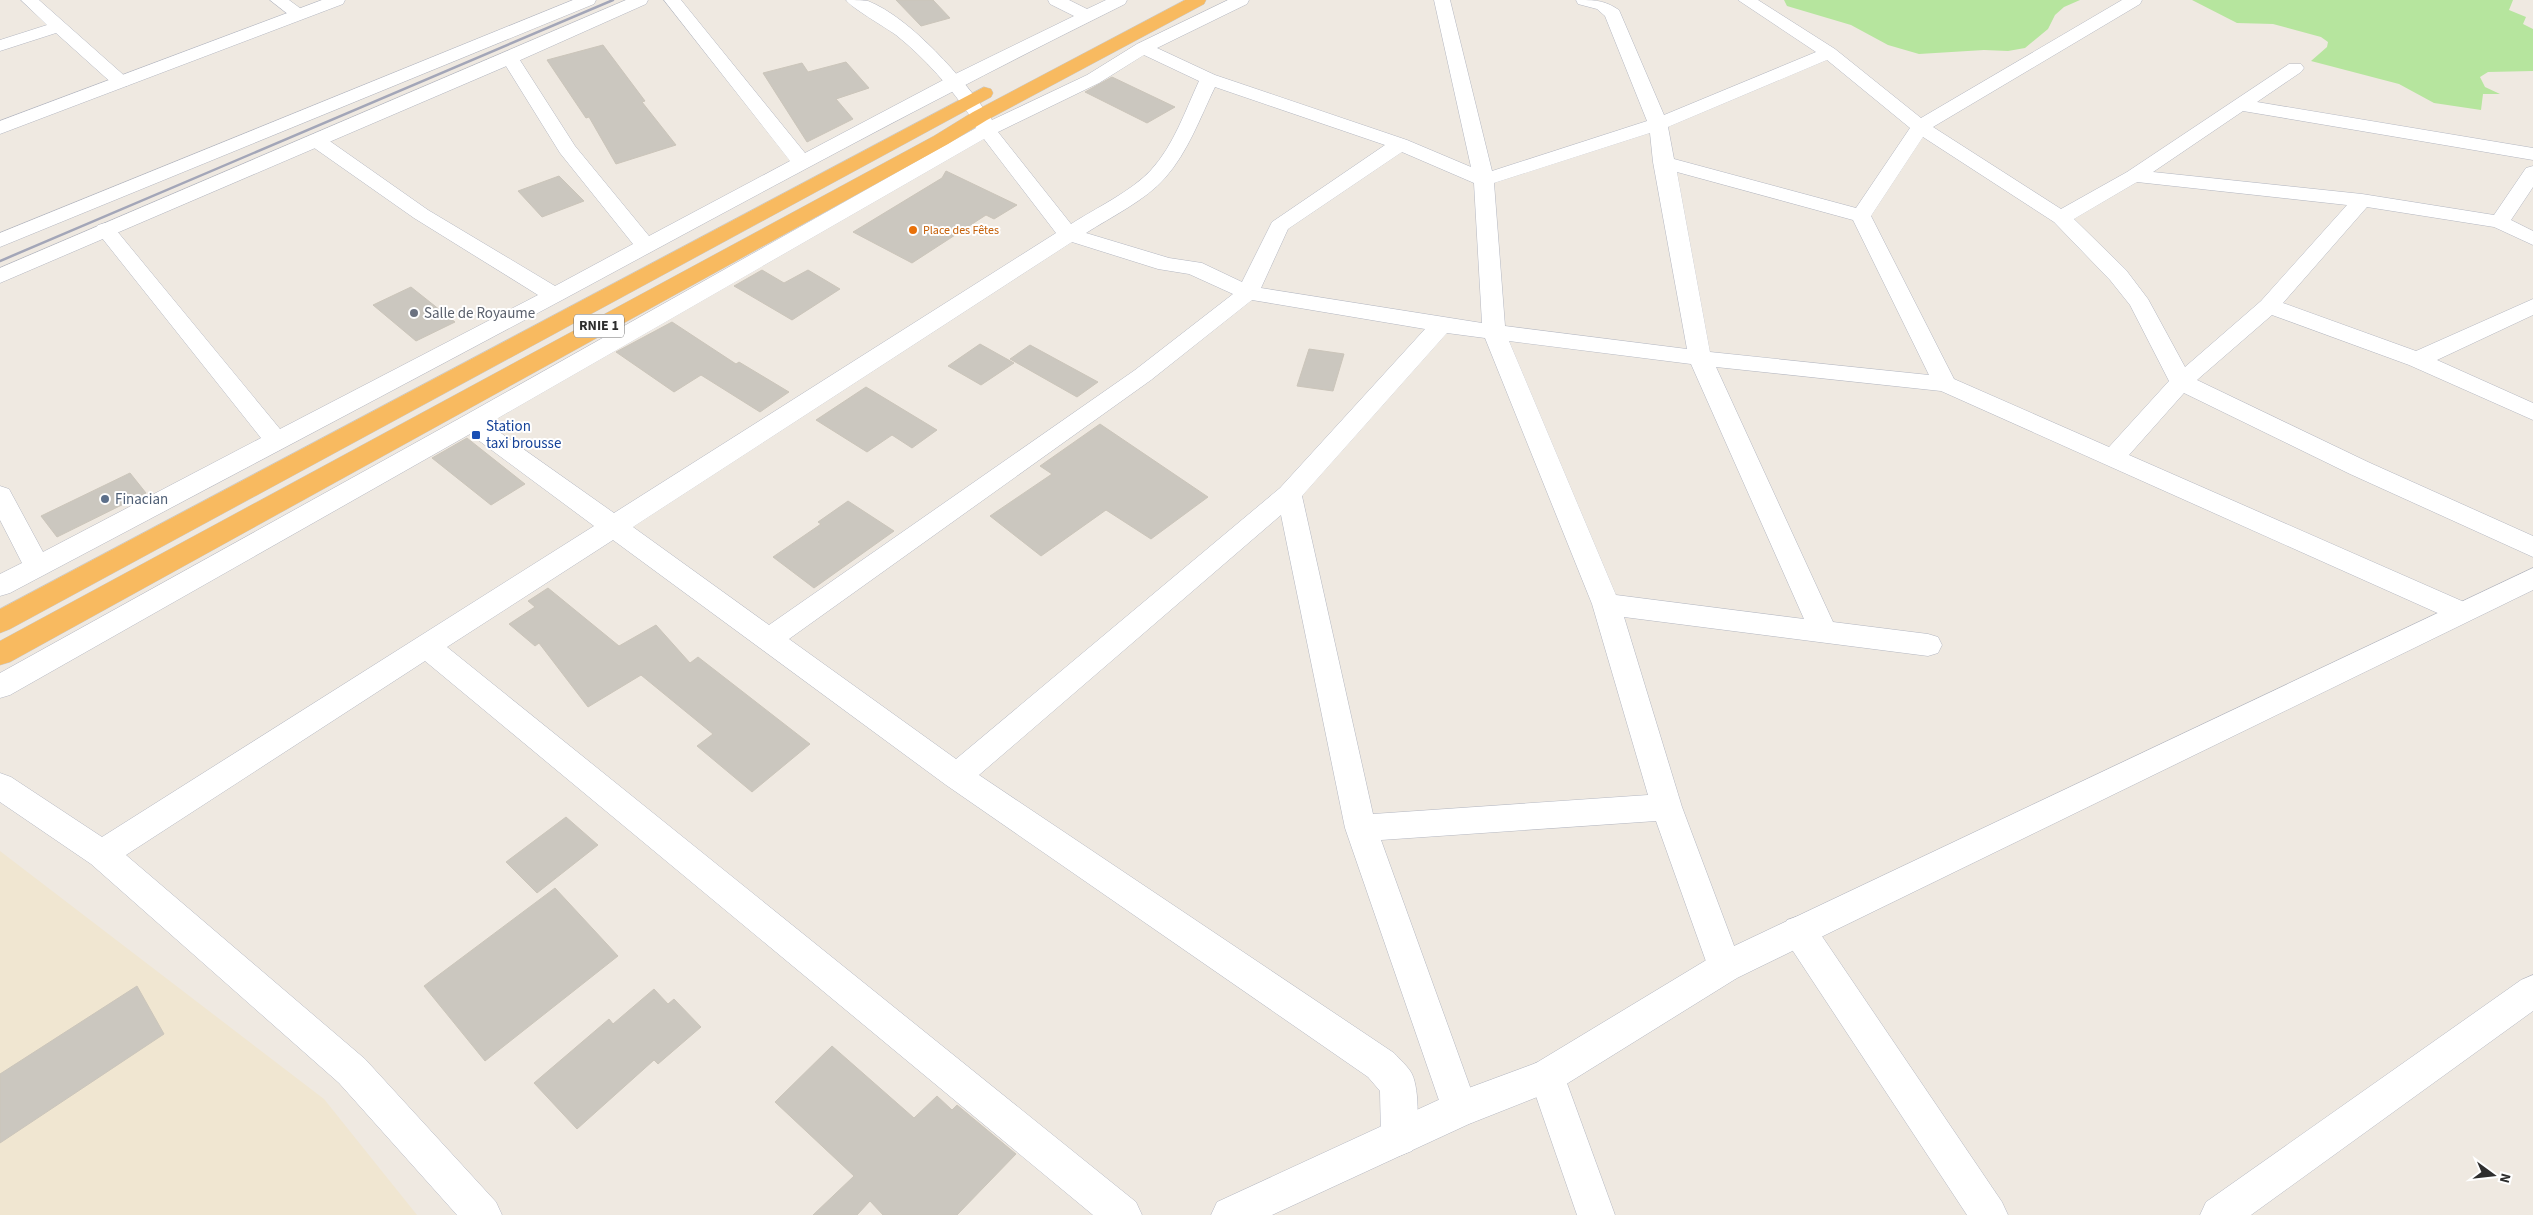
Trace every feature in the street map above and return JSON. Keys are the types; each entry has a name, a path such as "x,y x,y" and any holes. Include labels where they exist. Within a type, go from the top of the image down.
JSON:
{"highway":[{"name":"RNIE 1","path":"0,654 932,144 1160,0"},
{"name":"RNIE 1","path":"0,622 979,116 1198,0"}],"street":[{"path":"29,0 121,82"},
{"path":"278,0 299,14"},
{"path":"0,128 337,0"},
{"path":"0,241 588,0"},
{"path":"0,276 510,58 640,0"},
{"path":"672,0 803,164"},
{"path":"854,0 886,17 900,28 953,82 1068,234 1166,264 1194,268 1248,293 1441,325 1700,358 1945,384 2461,612"},
{"path":"1056,0 1088,16"},
{"path":"0,586 803,164 953,82 1119,0"},
{"path":"0,687 471,423 979,116 1093,79 1143,48 1241,0"},
{"path":"1442,0 1484,180 1494,331 1606,604 1667,807 1725,967"},
{"path":"1584,0 1603,5 1614,14 1658,124 1663,162 1700,358 1824,632"},
{"path":"1746,0 1829,53 1920,127 2061,218 2118,275 2140,304 2181,382 2359,468 2533,547"},
{"path":"1861,216 1920,127 2134,0"},
{"path":"0,46 60,26"},
{"path":"1143,48 1209,79 1400,144 1484,180 1658,124 1829,53"},
{"path":"510,58 567,149 645,246"},
{"path":"2061,218 2134,176 2295,68"},
{"path":"102,854 1160,174 1209,79"},
{"path":"2240,105 2533,154"},
{"path":"317,141 421,214 554,295"},
{"path":"769,639 1143,375 1248,293 1279,226 1400,144"},
{"path":"1663,162 1861,216 1945,384"},
{"path":"2500,222 2533,172"},
{"path":"2134,176 2362,200 2500,222 2533,240"},
{"path":"2112,458 2181,382 2269,306 2362,200"},
{"path":"105,230 277,442"},
{"path":"2269,306 2417,360 2533,412"},
{"path":"2417,360 2533,306"},
{"path":"957,776 1289,494 1441,325"},
{"path":"471,423 957,776 1381,1065 1398,1084 1399,1138"},
{"path":"1289,494 1361,828 1460,1109"},
{"path":"0,495 38,566"},
{"path":"1230,1215 1460,1109 1546,1076 1725,967 2533,578"},
{"path":"1606,604 1928,645"},
{"path":"426,646 1123,1215"},
{"path":"0,786 102,854 352,1071 483,1215"},
{"path":"1361,828 1667,807"},
{"path":"1799,931 1989,1215"},
{"path":"2219,1215 2533,990"},
{"path":"1546,1076 1596,1215"}],"shaded area":[{"path":"0,851 324,1099 417,1215 0,1215"}],"green space":[{"path":"1784,0 2080,0 2064,7 2055,15 2048,29 2025,48 2008,51 1984,50 1919,54 1888,45 1851,25 1787,6"},
{"path":"2192,0 2513,0 2509,10 2526,17 2523,24 2533,29 2533,71 2488,72 2480,77 2485,87 2500,94 2483,94 2481,110 2434,103 2399,84 2311,61 2327,47 2328,42 2321,37 2273,24 2237,23"}],"building":[{"path":"896,0 933,0 950,18 921,26"},
{"path":"603,45 645,101 642,102 676,145 616,164 589,117 586,118 547,60"},
{"path":"846,62 869,88 836,99 853,119 807,142 763,73 802,63 808,72"},
{"path":"1112,77 1175,107 1147,123 1085,92"},
{"path":"946,171 1017,205 994,219 986,215 912,263 853,232 942,178"},
{"path":"559,176 584,201 542,217 518,191"},
{"path":"762,270 784,283 808,270 840,289 792,320 734,286"},
{"name":"Salle de Royaume","path":"411,287 455,322 416,341 373,305"},
{"path":"672,322 736,364 739,362 789,392 760,412 701,375 674,392 616,352"},
{"path":"980,344 1014,363 981,385 948,366"},
{"path":"1030,345 1098,382 1077,397 1010,359"},
{"path":"1309,349 1344,354 1333,391 1297,386"},
{"path":"866,387 937,430 912,448 892,435 867,452 816,420"},
{"path":"1100,424 1208,497 1151,539 1106,510 1041,556 990,516 1052,474 1040,466"},
{"path":"467,438 525,484 491,505 432,458"},
{"path":"130,473 146,493 57,537 41,516"},
{"path":"848,501 894,531 814,588 773,557 821,524 818,522"},
{"path":"548,588 619,646 656,625 690,663 698,657 810,744 752,792 697,746 713,734 641,675 588,707 539,643 535,646 509,624 535,607 528,601"},
{"path":"566,817 598,845 537,893 506,862"},
{"path":"555,888 618,956 485,1061 424,986"},
{"path":"137,986 164,1034 0,1143 0,1074"},
{"path":"654,989 668,1004 674,999 701,1027 658,1064 654,1060 577,1129 534,1083 609,1019 613,1024"},
{"path":"832,1046 914,1118 937,1096 952,1110 957,1105 1016,1154 957,1215 883,1215 870,1201 857,1215 813,1215 854,1176 775,1102"}],"railway":[{"path":"0,261 613,0"}],"place":[{"name":"Place des Fêtes","path":"913,230"},
{"name":"Salle de Royaume","path":"414,313"},
{"name":"Station taxi brousse","path":"476,435"},
{"name":"Finacian","path":"105,499"}]}
